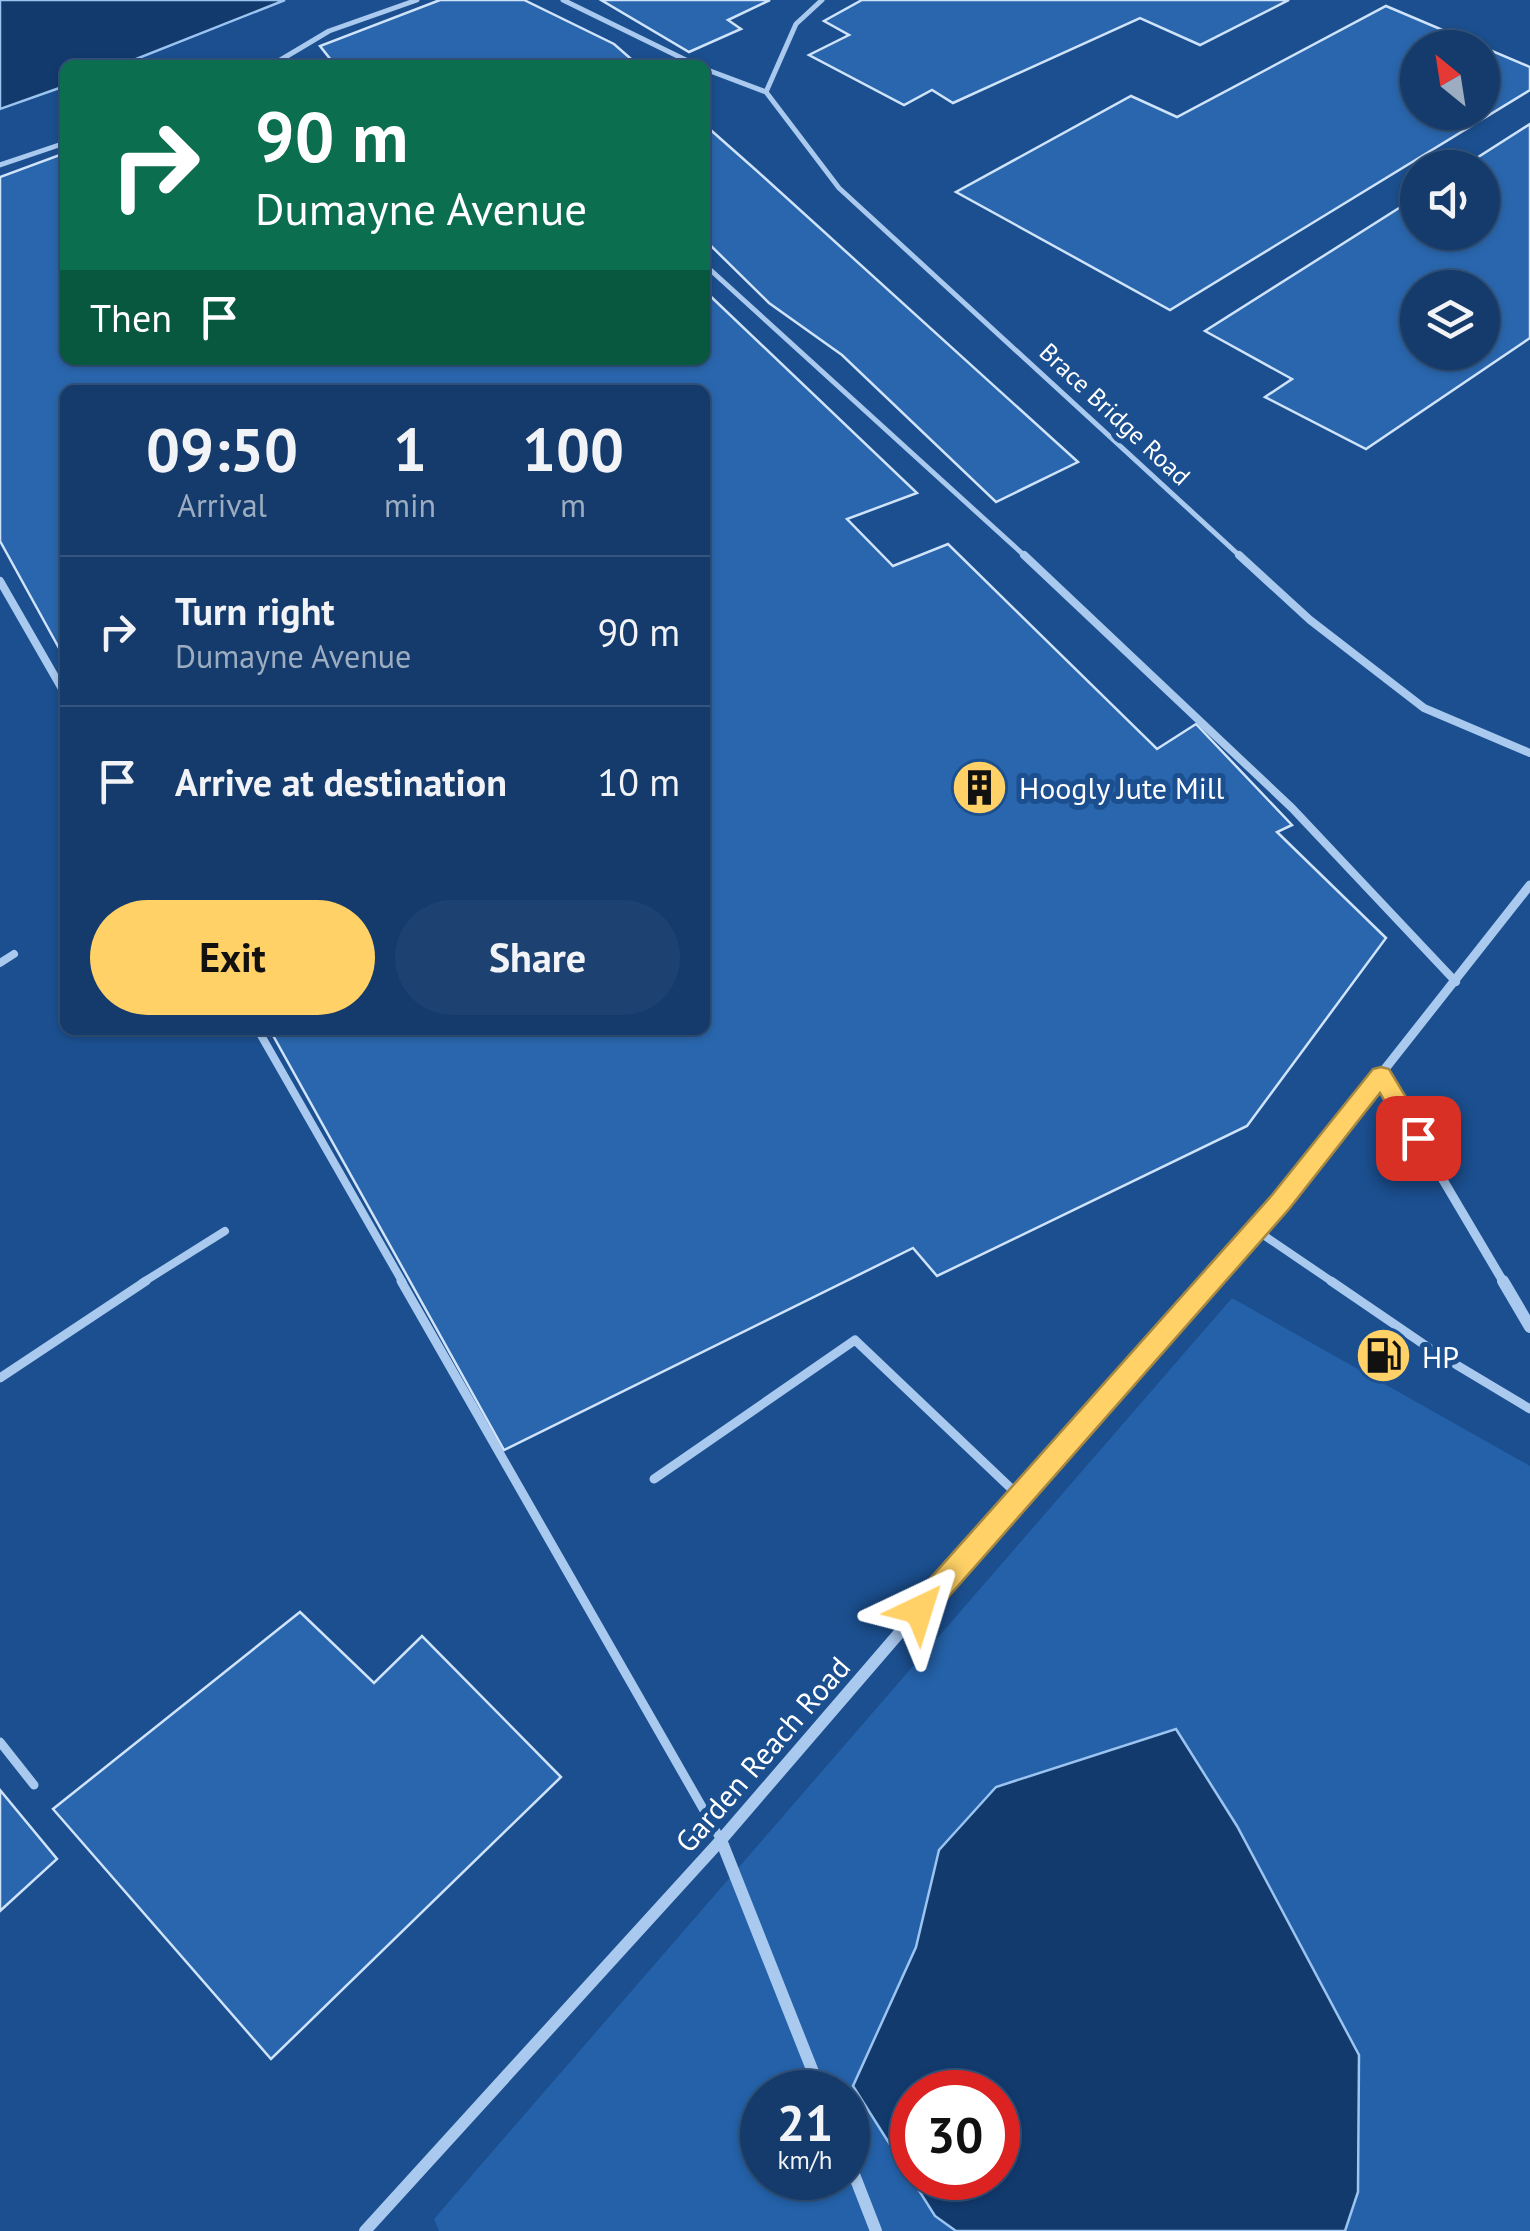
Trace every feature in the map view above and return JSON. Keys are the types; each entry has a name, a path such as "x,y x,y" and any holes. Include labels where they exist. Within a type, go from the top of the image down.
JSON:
{"street":[{"name":"Garden Reach Road","path":"365,2231 722,1840 1018,1495 1256,1230 1530,885"},
{"path":"1381,1076 1530,1327"},
{"path":"722,1840 812,2070"},
{"path":"864,2200 876,2231"}],"lane":[{"path":"281,60 330,31 417,0"},
{"path":"562,0 686,60"},
{"path":"710,71 766,92 796,24 822,0"},
{"name":"Brace Bridge Road","path":"766,92 839,188 1310,620 1424,708 1530,753"},
{"path":"0,166 60,144"},
{"path":"710,269 915,452 1292,808 1456,982"},
{"path":"0,581 60,685"},
{"path":"0,963 14,954"},
{"path":"261,1035 722,1840"},
{"path":"1256,1230 1435,1352 1530,1410"},
{"path":"0,1378 224,1232"},
{"path":"654,1479 854,1340 1018,1495"},
{"path":"0,1742 34,1785"}],"shaded area":[{"path":"0,0 285,0 134,60 60,60 60,88 0,109"},
{"path":"1232,1298 1530,1466 1530,2231 439,2231 434,2219"},
{"path":"1176,1729 1237,1826 1359,2055 1358,2192 1345,2231 956,2231 935,2216 925,2200 1020,2200 1020,2070 890,2070 890,2145 870,2113 870,2070 860,2070 916,1947 939,1850 996,1787"}],"building":[{"path":"440,0 524,0 614,44 632,60 331,60 320,46"},
{"path":"601,0 770,0 728,20 741,29 689,52"},
{"path":"862,0 1289,0 1200,45 1140,18 953,103 932,90 904,105 809,55 849,35 824,21"},
{"path":"1386,6 1443,30 1400,30 1400,130 1465,130 1432,150 1400,150 1400,169 1170,310 956,192 1131,96 1177,117"},
{"path":"1500,54 1530,67 1530,90 1500,108"},
{"path":"1530,124 1530,338 1500,358 1500,270 1400,270 1400,370 1483,370 1366,449 1265,397 1292,379 1205,331 1400,207 1400,250 1500,250 1500,150 1489,150"},
{"path":"710,130 1078,462 996,502 842,355 769,303 710,245"},
{"name":"Hoogly Jute Mill","path":"60,155 60,365 710,365 710,296 917,493 847,519 893,566 948,544 1157,749 1196,724 1292,825 1277,832 1386,938 1247,1126 937,1276 913,1248 504,1450 273,1035 710,1035 710,385 60,385 60,650 0,541 0,177"},
{"path":"300,1612 374,1683 422,1636 561,1777 271,2059 53,1809"},
{"path":"0,1790 57,1859 0,1911"}],"place":[{"name":"Hoogly Jute Mill","path":"980,787"},
{"name":"HP","path":"1383,1356"}],"route":[{"path":"919,1610 1280,1202 1381,1076 1418,1138"}]}
